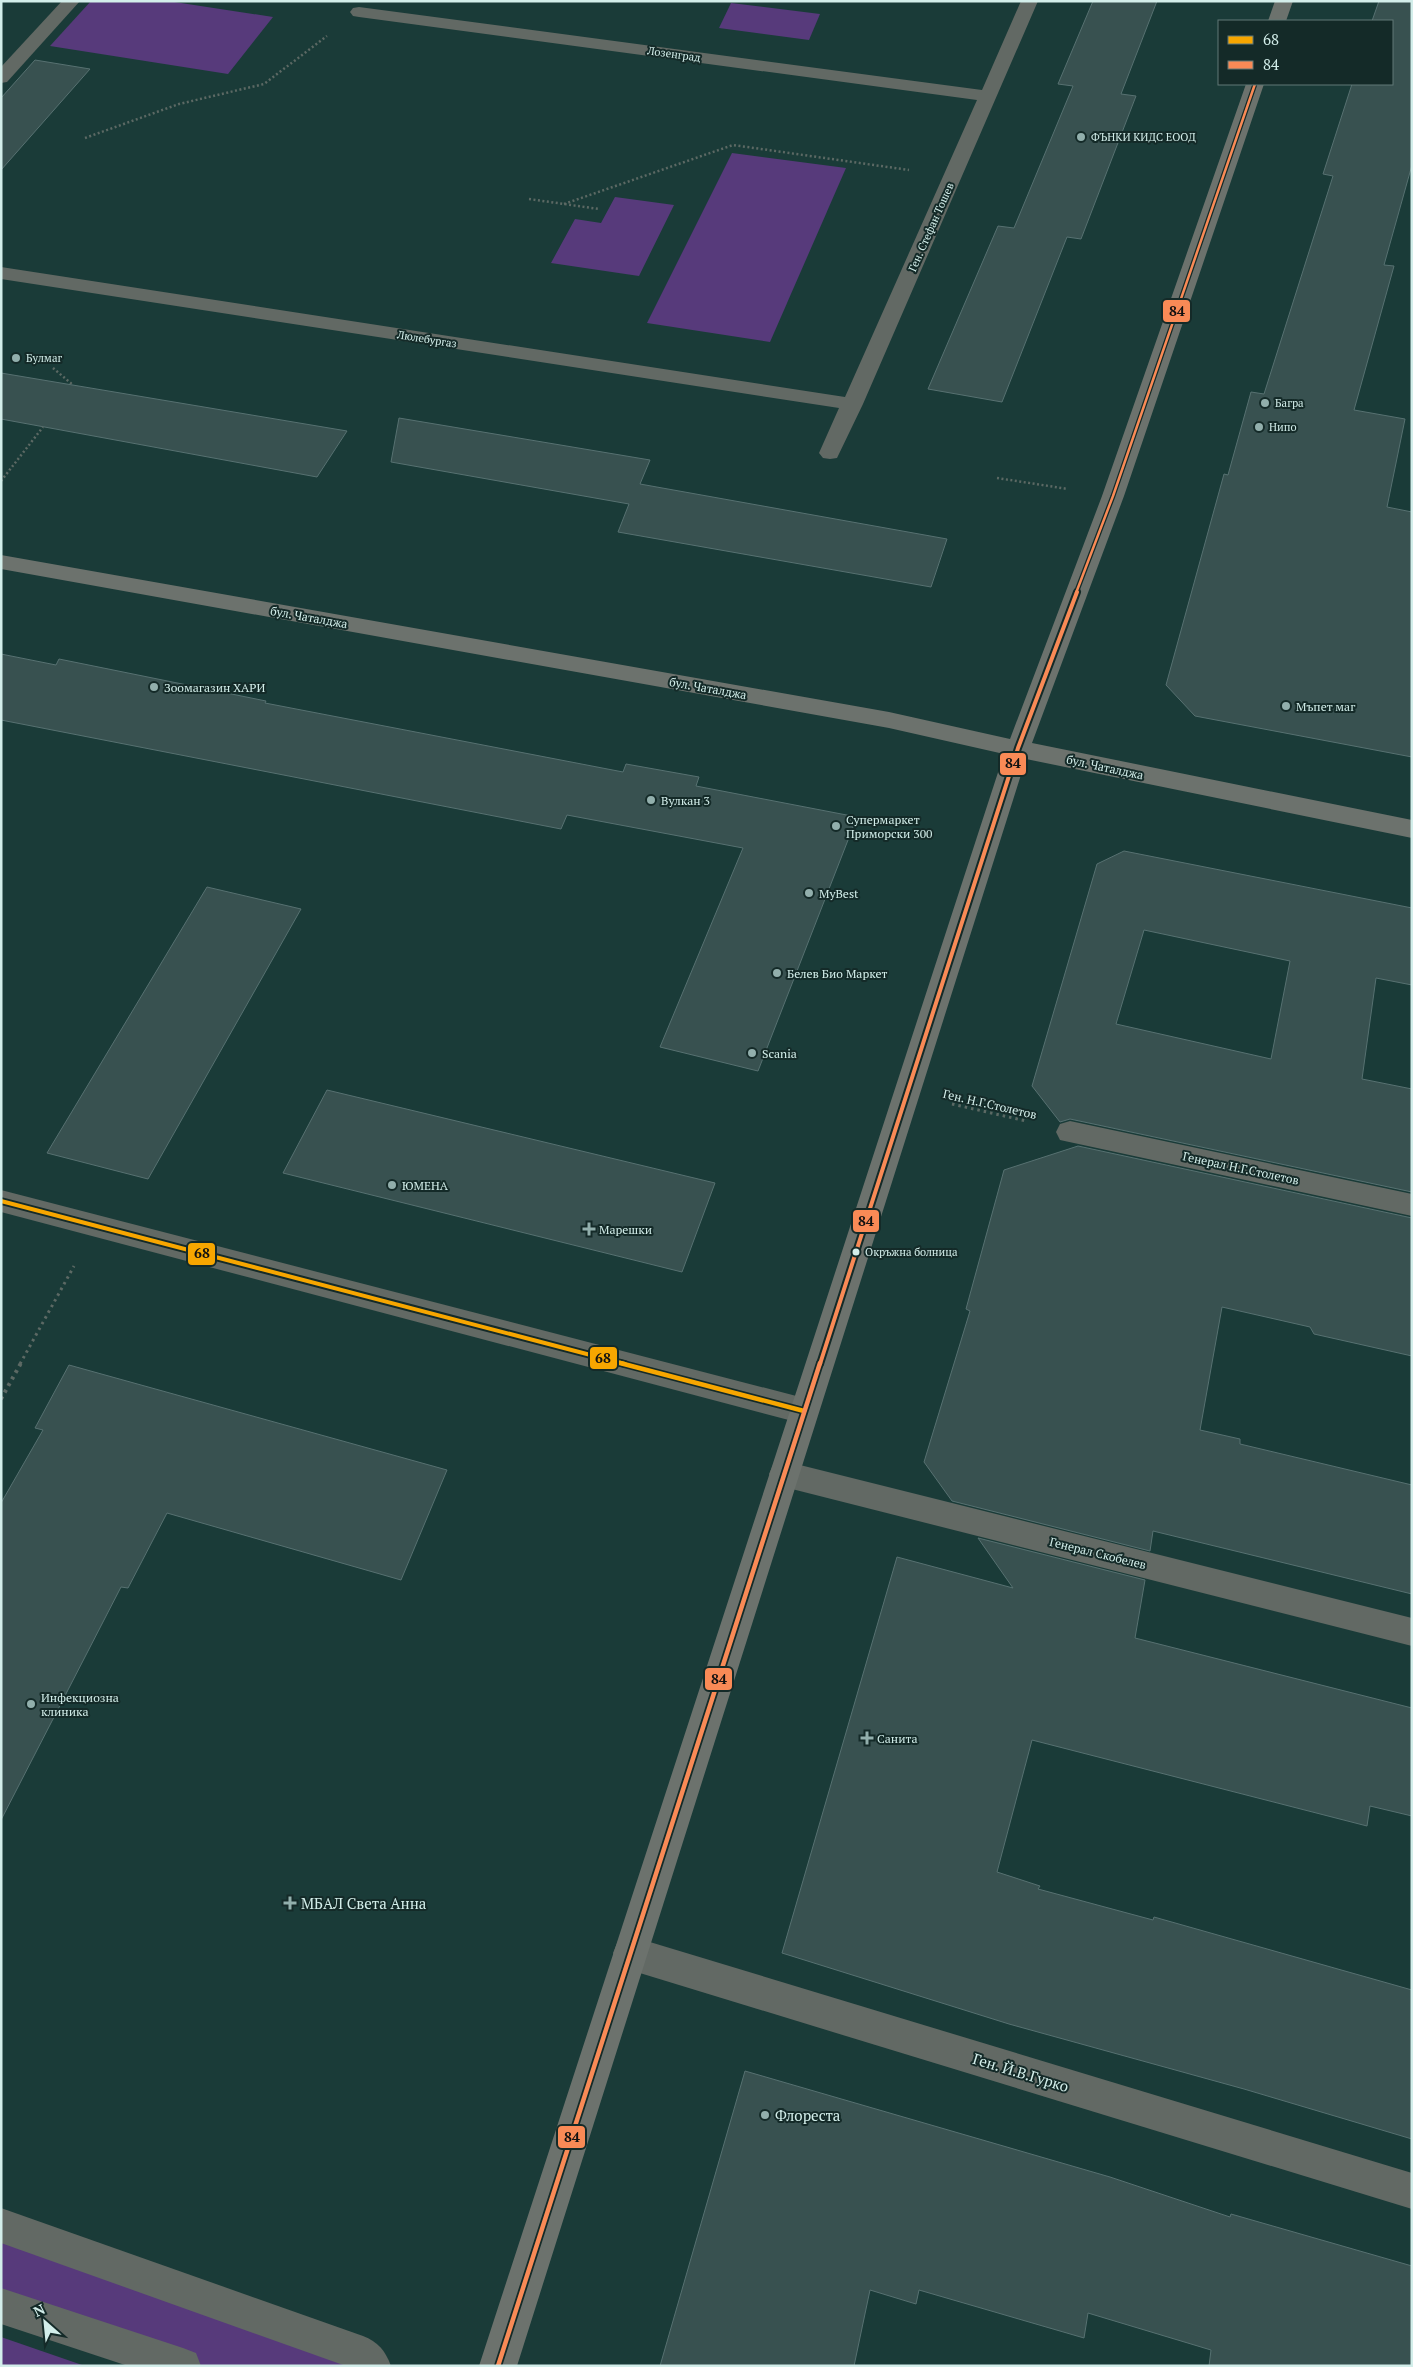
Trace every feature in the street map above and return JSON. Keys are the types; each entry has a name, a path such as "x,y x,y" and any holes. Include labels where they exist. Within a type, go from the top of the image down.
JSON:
{"street":[{"path":"1,78 72,1"},
{"name":"Ген. Стефан Тошев","path":"830,453 1030,1"},
{"path":"1277,20 1284,1"},
{"name":"Лозенград","path":"359,12 988,96"},
{"path":"498,2366 1018,748 1112,496 1255,85"},
{"name":"Люлебургаз","path":"1,273 853,404"},
{"name":"бул. Чаталджа","path":"1,562 889,720 1134,774 1412,828"},
{"name":"Генерал Н.Г.Столетов","path":"1070,1132 1412,1205"},
{"path":"1,1201 804,1411"},
{"name":"Генерал Скобелев","path":"784,1474 1412,1632"},
{"name":"Ген. Й.В.Гурко","path":"630,1953 1412,2192"}],"lane":[{"path":"1,2225 363,2354 374,2366"},
{"path":"1,2306 183,2366"}],"path":[{"path":"85,138 179,104 264,84 324,37 400,17"},
{"path":"564,204 734,145 953,176"},
{"path":"529,199 599,209"},
{"path":"53,368 74,385"},
{"path":"1,481 42,427"},
{"path":"996,478 1112,496"},
{"name":"Ген. Н.Г.Столетов","path":"907,1093 1070,1132"},
{"path":"1,1399 96,1225"}],"shaded area":[{"path":"91,1 168,1 273,17 228,74 50,46"},
{"path":"731,3 820,14 809,40 719,28"},
{"path":"732,153 846,168 770,342 647,323"},
{"path":"615,197 674,205 639,276 551,263 575,219 601,223"},
{"path":"1,2225 358,2366 183,2366 1,2306"},
{"path":"1,2337 85,2366 1,2366"}],"building":[{"path":"1093,1 1157,1 1121,94 1136,96 1081,239 1067,237 1002,402 928,389 998,226 1014,228 1073,86 1058,84"},
{"path":"1379,1 1412,1 1412,165 1384,265 1394,266 1354,410 1405,419 1387,507 1412,512 1412,757 1195,716 1166,685 1224,474 1228,475 1251,392 1264,394 1333,176 1323,174 1352,85 1393,85 1393,20 1372,20"},
{"path":"35,60 90,69 1,170 1,98"},
{"path":"1,373 347,431 317,477 1,419"},
{"path":"399,418 650,460 640,484 947,539 931,587 618,532 629,504 391,462"},
{"path":"1,654 56,665 59,659 266,701 265,703 623,772 626,764 699,777 696,786 857,817 758,1071 660,1047 743,848 567,815 561,829 1,720"},
{"path":"1124,851 1412,908 1412,985 1376,978 1362,1079 1412,1089 1412,1192 1070,1119 1060,1122 1032,1086 1097,864","holes":["1144,930 1290,961 1271,1059 1116,1024"]},
{"path":"207,887 301,909 148,1179 47,1153"},
{"path":"327,1090 715,1183 682,1272 283,1173"},
{"path":"1078,1146 1412,1218 1412,1356 1314,1334 1310,1327 1222,1307 1200,1430 1240,1439 1240,1444 1412,1485 1412,1594 1153,1531 1150,1551 952,1501 924,1462 970,1311 966,1309 1004,1170"},
{"path":"69,1365 447,1470 401,1580 167,1513 128,1588 121,1587 1,1820 1,1503 43,1430 35,1428"},
{"path":"978,1538 1145,1580 1135,1638 1412,1708 1412,1816 1370,1806 1367,1826 1032,1740 997,1872 1040,1886 1038,1889 1153,1920 1154,1917 1412,1990 1412,2139 1244,2089 1009,2024 782,1953 897,1557 1013,1588"},
{"path":"745,2071 1110,2177 1230,2217 1231,2214 1412,2266 1412,2366 1209,2366 1211,2350 1088,2313 1084,2338 919,2290 916,2304 870,2290 854,2366 660,2366"}],"transit line":[{"name":"84","path":"498,2366 1018,748 1113,496 1255,85"},
{"name":"68","path":"1,1201 804,1411"}],"place":[{"name":"ФЪНКИ КИДС ЕООД","path":"1081,137"},
{"name":"Булмаг","path":"16,358"},
{"name":"Багра","path":"1265,403"},
{"name":"Нипо","path":"1259,427"},
{"name":"Зоомагазин ХАРИ","path":"154,687"},
{"name":"Мъпет маг","path":"1286,706"},
{"name":"Вулкан 3","path":"651,800"},
{"name":"Супермаркет Приморски 300","path":"836,826"},
{"name":"MyBest","path":"809,893"},
{"name":"Белев Био Маркет","path":"777,973"},
{"name":"Scania","path":"752,1053"},
{"name":"ЮМЕНА","path":"392,1185"},
{"name":"Марешки","path":"589,1229"},
{"name":"Окръжна болница","path":"856,1252"},
{"name":"Инфекциозна клиника","path":"31,1704"},
{"name":"Санита","path":"867,1738"},
{"name":"МБАЛ Света Анна","path":"290,1903"},
{"name":"Флореста","path":"765,2115"}]}
